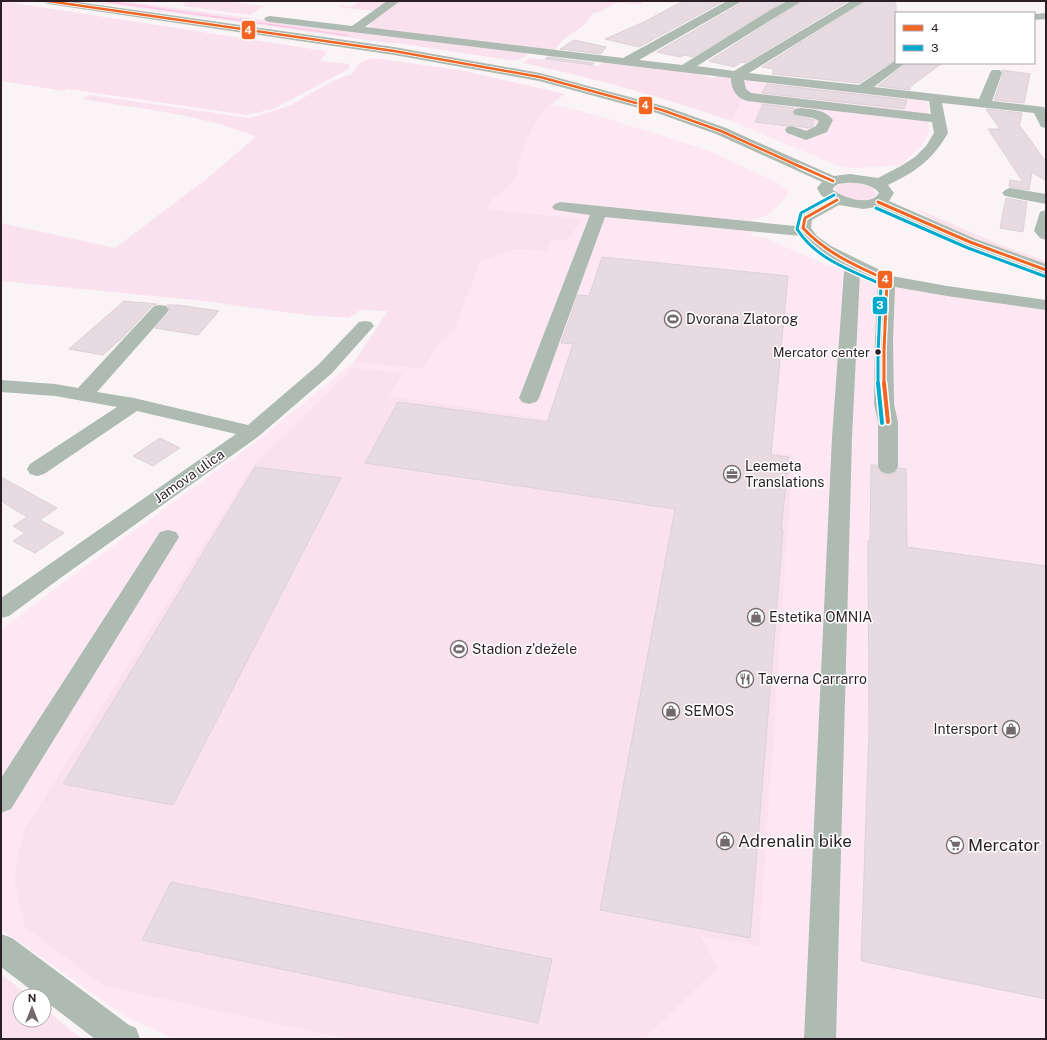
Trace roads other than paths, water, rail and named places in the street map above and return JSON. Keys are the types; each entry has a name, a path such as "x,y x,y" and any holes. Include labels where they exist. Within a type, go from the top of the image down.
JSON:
{"street":[{"path":"48,1 394,51 540,77 662,110 721,131 833,181"},
{"path":"355,29 394,1"},
{"path":"627,61 736,1"},
{"path":"686,68 776,11 796,1"},
{"path":"738,74 859,1"},
{"path":"1035,17 1046,16"},
{"path":"262,18 1039,110"},
{"path":"861,90 898,64"},
{"path":"984,104 996,73"},
{"path":"738,74 737,86 739,91 753,97 939,119"},
{"path":"753,97 758,106 815,114 826,120 822,129 806,136 792,130"},
{"path":"877,184 909,168 931,150 941,133 935,98"},
{"path":"1039,110 1046,98"},
{"path":"1039,110 1046,124"},
{"path":"841,179 859,179 877,184 885,192 883,199 878,202 863,205 845,203 830,196 826,192 828,184 841,179"},
{"path":"1010,193 1046,199"},
{"path":"837,200 806,218 803,228 811,239 825,249 887,280 947,291 1046,305"},
{"path":"878,202 970,242 1046,270"},
{"path":"560,207 715,224 806,232"},
{"path":"529,398 599,211"},
{"path":"1046,214 1042,231 1046,235"},
{"path":"820,1039 842,437 852,272"},
{"path":"887,280 884,340 884,404 888,422 888,467"},
{"path":"83,395 160,310"},
{"name":"Jamova ulica","path":"1,610 51,573 252,432 325,369 365,326"},
{"path":"1,386 55,390 134,404 252,432"},
{"path":"37,469 134,404"},
{"path":"1,801 168,537"},
{"path":"1,948 118,1038"}],"waterway":[{"path":"101,1 347,35"}],"place":[{"name":"Dvorana Zlatorog","path":"673,319"},
{"name":"Mercator center","path":"878,352"},
{"name":"Leemeta Translations","path":"732,474"},
{"name":"Estetika OMNIA","path":"756,617"},
{"name":"Stadion z'dežele","path":"459,649"},
{"name":"Taverna Carrarro","path":"745,679"},
{"name":"SEMOS","path":"671,711"},
{"name":"Intersport","path":"1011,729"},
{"name":"Adrenalin bike","path":"725,841"},
{"name":"Mercator","path":"955,845"}]}
